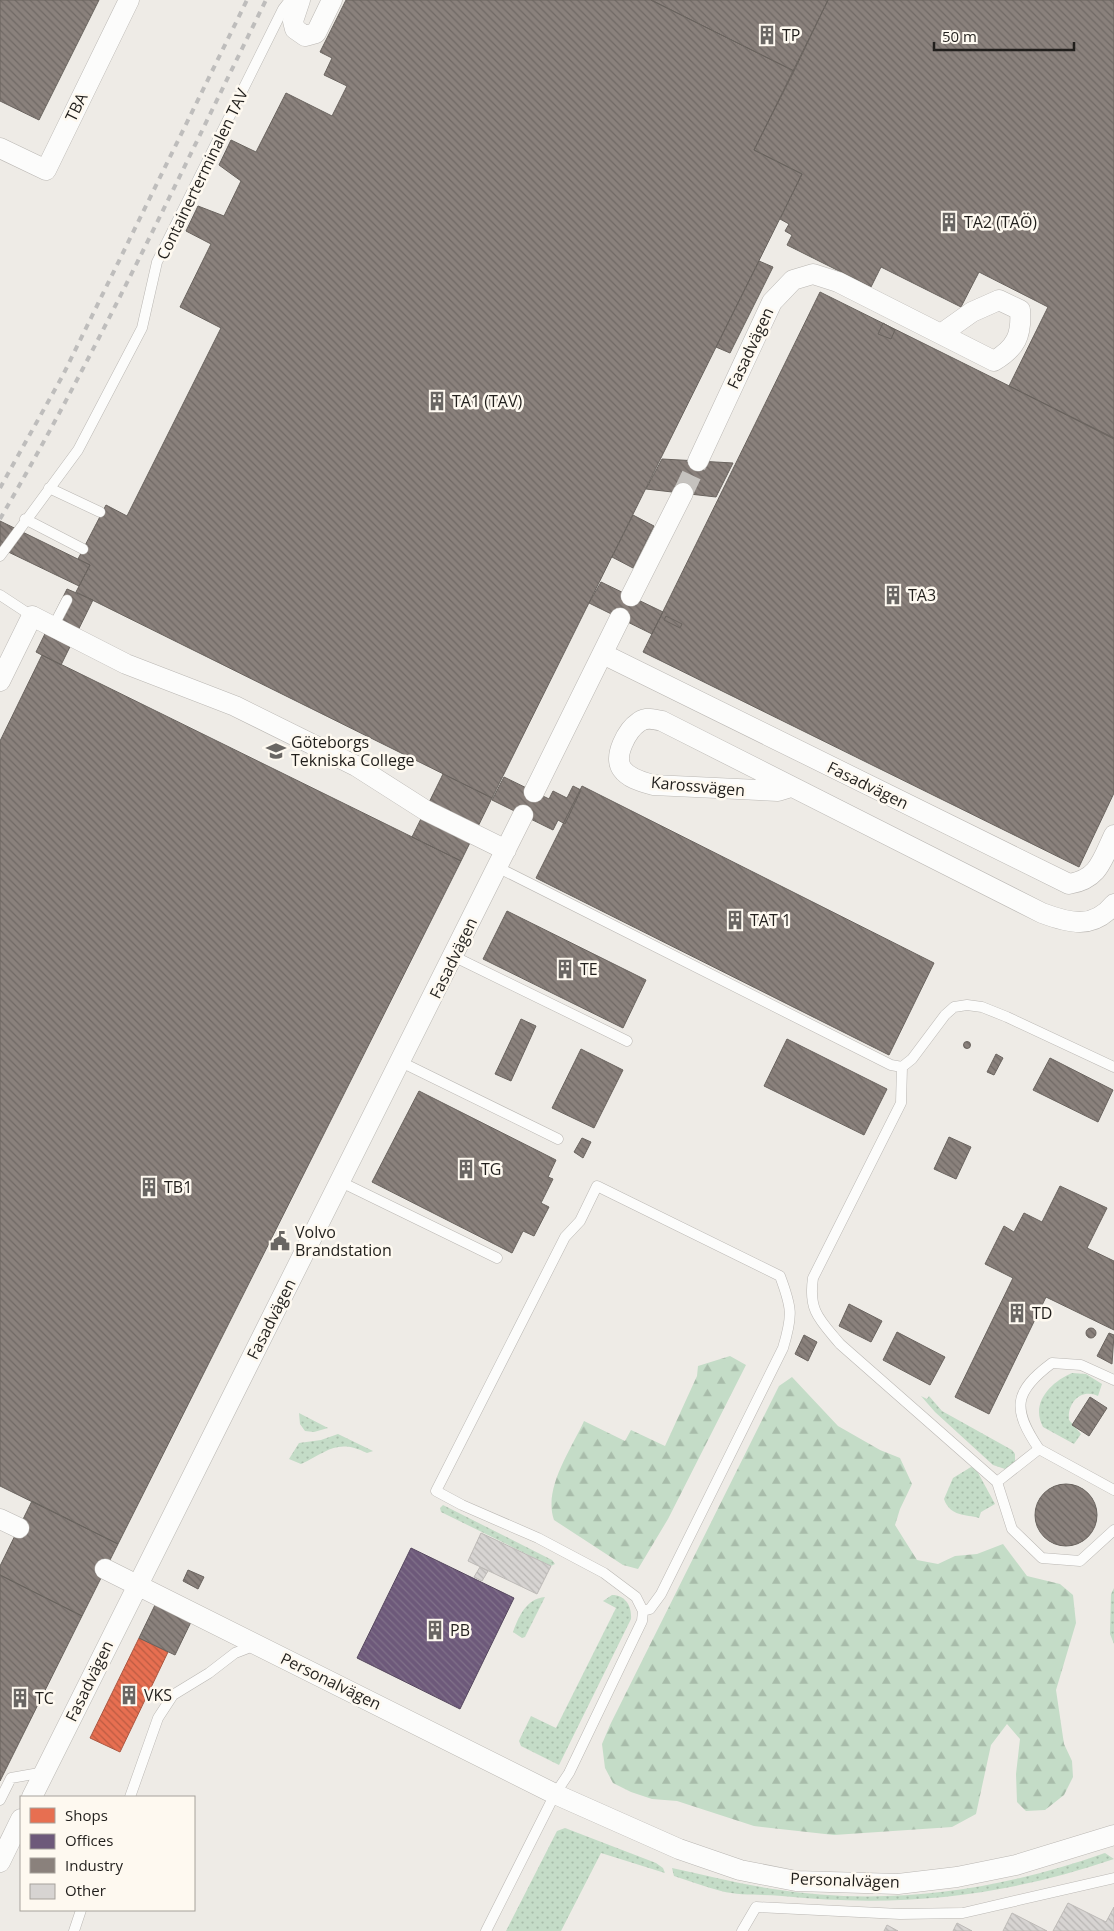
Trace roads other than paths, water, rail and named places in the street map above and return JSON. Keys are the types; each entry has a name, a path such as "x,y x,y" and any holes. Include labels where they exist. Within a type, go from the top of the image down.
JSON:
{"street":[{"name":"TBA","path":"0,148 46,170 130,0"},
{"path":"300,0 293,22 295,29 305,36 316,33 332,0"},
{"name":"Fasadvägen","path":"698,461 772,302 793,280 813,274 838,282 941,334"},
{"path":"631,596 683,493"},
{"path":"0,681 32,616 126,664 244,710 356,766 502,859"},
{"path":"534,792 620,618"},
{"name":"Fasadvägen","path":"603,654 1069,884 1083,882 1096,873 1114,836"},
{"name":"Karossvägen","path":"791,787 778,791 653,785 635,779 623,770 618,760 629,734 639,722 652,718 662,721 1042,913 1077,923 1102,915 1114,904"},
{"name":"Fasadvägen","path":"32,1796 523,815"},
{"path":"0,1519 19,1528"},
{"name":"Personalvägen","path":"105,1569 555,1794 679,1849 740,1870 796,1880 898,1884 1016,1865 1114,1835"},
{"path":"0,1862 20,1821"}],"lane":[{"name":"Containerterminalen TAV","path":"0,556 25,519 78,450 142,328 157,262 283,9 290,0"},
{"path":"49,488 100,512"},
{"path":"25,519 83,549"},
{"path":"0,595 32,616"},
{"path":"53,627 67,600"},
{"path":"502,859 891,1065 902,1067 912,1059 944,1015 954,1008 967,1005 982,1007 1008,1018 1114,1068"},
{"path":"453,956 627,1041"},
{"path":"401,1062 558,1139"},
{"path":"902,1067 901,1103 813,1278 811,1295 813,1307 820,1320 840,1344 997,1482 1012,1529 1042,1558 1080,1561 1114,1530"},
{"path":"341,1182 497,1258"},
{"path":"486,1931 555,1794 568,1773 638,1630 642,1621 643,1611 636,1597 604,1573 538,1538 462,1505 436,1491 565,1237 580,1221 597,1186 780,1276 789,1301 792,1319 783,1348 661,1594 650,1609 643,1611"},
{"path":"1114,1380 1081,1365 1052,1363 1032,1378 1022,1394 1020,1412 1028,1432 1039,1449 1114,1490"},
{"path":"997,1482 1039,1449"},
{"path":"130,1796 158,1718 173,1695 209,1673 235,1653 257,1644"},
{"path":"0,1800 11,1778 44,1772"},
{"path":"742,1931 756,1907 900,1914 963,1913 1114,1878"},
{"path":"74,1931 81,1911"}],"tunnel":[{"path":"683,493 698,461"}],"railway":[{"path":"0,488 63,375 247,0"},
{"path":"0,519 105,327 266,0"}],"place":[{"name":"TP","path":"767,35"},
{"name":"TA2 (TAÖ)","path":"949,222"},
{"name":"TA1 (TAV)","path":"437,401"},
{"name":"TA3","path":"893,595"},
{"name":"Göteborgs Tekniska College","path":"276,751"},
{"name":"TAT 1","path":"735,920"},
{"name":"TE","path":"565,969"},
{"name":"TG","path":"466,1169"},
{"name":"TB1","path":"149,1187"},
{"name":"Volvo Brandstation","path":"280,1241"},
{"name":"TD","path":"1017,1313"},
{"name":"PB","path":"435,1630"},
{"name":"VKS","path":"129,1695"},
{"name":"TC","path":"20,1698"}]}
